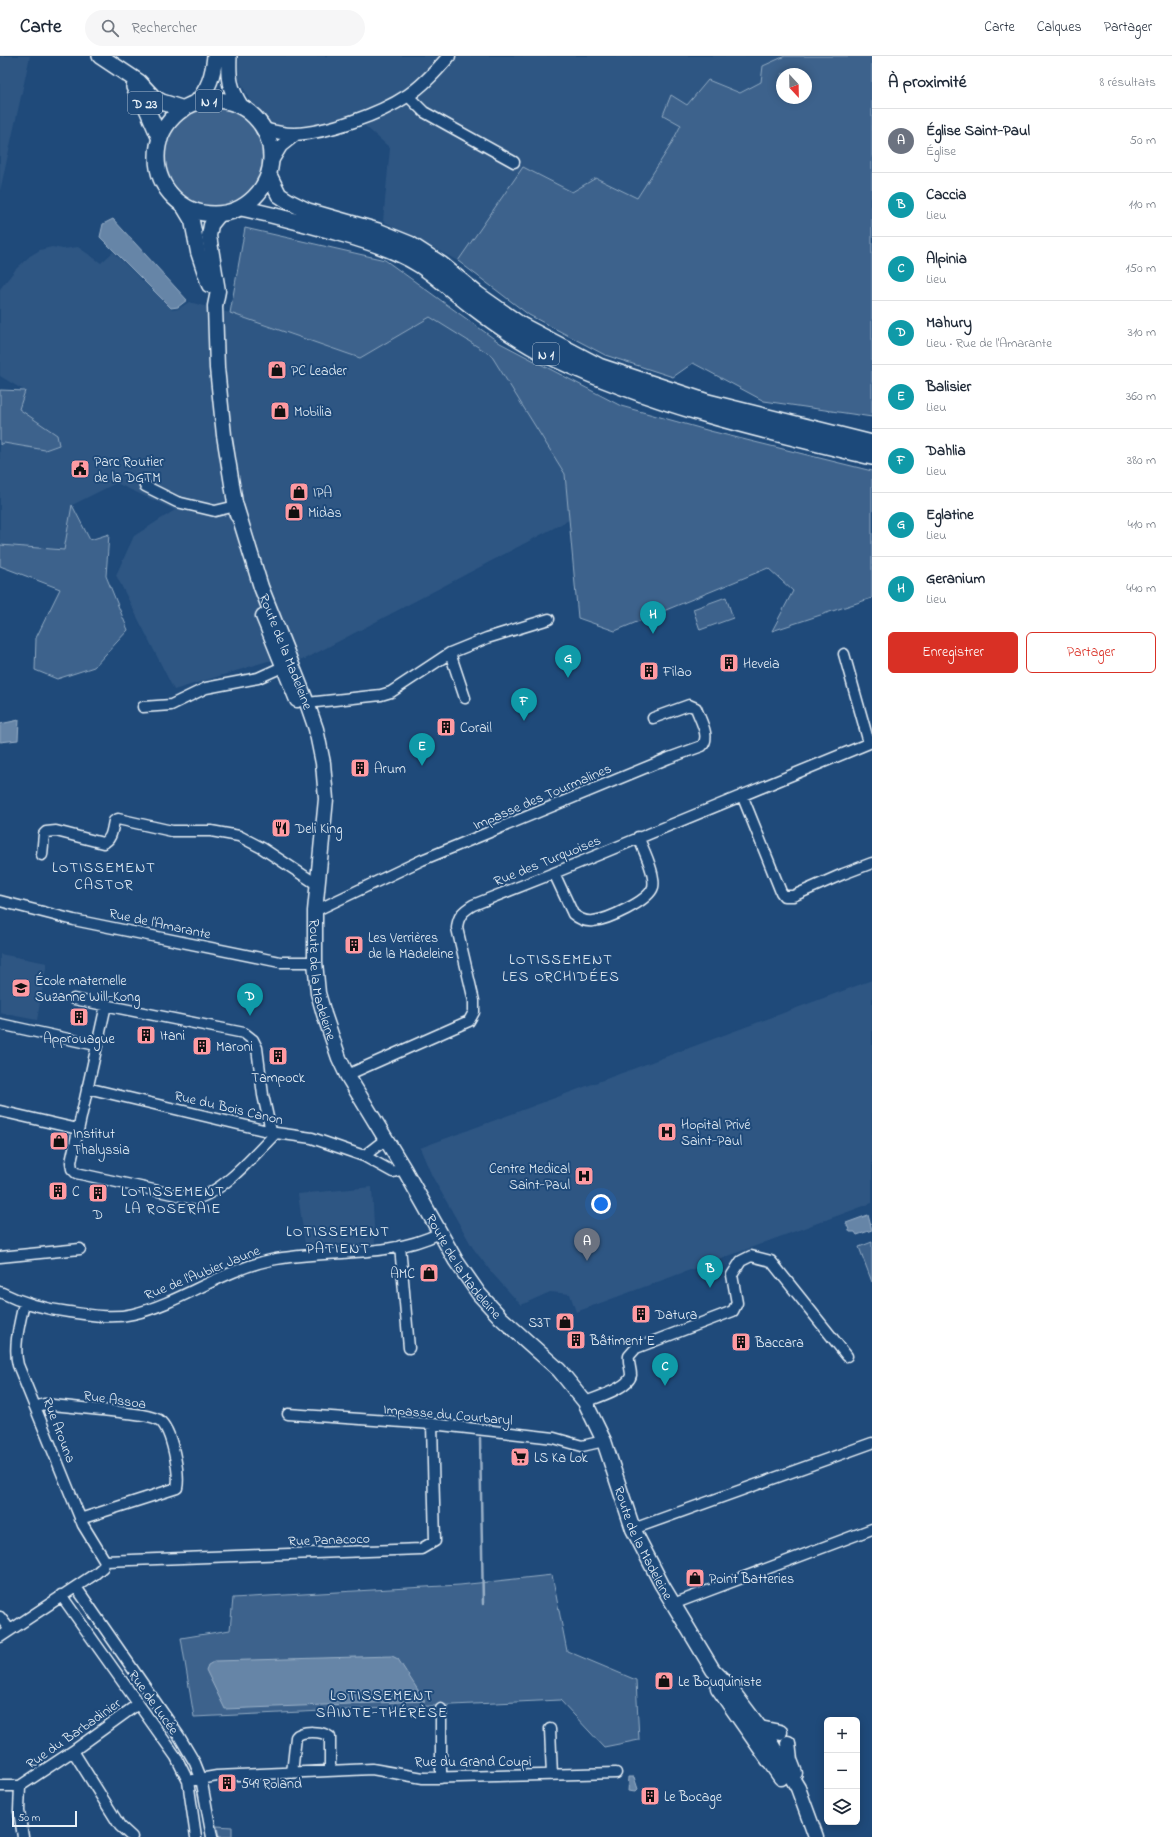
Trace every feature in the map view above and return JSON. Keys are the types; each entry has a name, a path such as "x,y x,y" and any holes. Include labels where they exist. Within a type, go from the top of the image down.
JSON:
{"main road":[{"name":"D 23","path":"100,56 139,82 153,97 162,102 190,106"},
{"name":"N 1","path":"215,56 210,83 204,95 170,122 160,139 157,152 157,165 160,178 170,194 183,206 201,213 219,214 241,208 258,194 270,168"},
{"name":"N 1","path":"229,56 229,77 231,90 241,107"},
{"name":"D 23","path":"123,71 144,102 160,139"},
{"name":"N 1","path":"190,106 211,100 227,101 241,107 254,116 264,129 270,144 270,168 280,195 290,202 308,211 378,231 410,244 441,264 477,294 521,325 599,366 708,402 872,443"},
{"name":"Route de la Madeleine","path":"183,206 192,221 198,252 216,306"},
{"name":"N 1","path":"241,208 367,241 394,251 418,264 505,330 551,357 596,377 632,391 706,414 872,457"},
{"name":"Route de la Madeleine","path":"219,214 211,225 209,236 218,291 216,306 217,368 224,435 236,506 313,748 318,769 324,824"},
{"name":"Route de la Madeleine","path":"287,665 307,703 316,729 324,769 326,799 315,911 315,962 318,993 324,1014 347,1075 404,1169 456,1261 479,1294 501,1318 558,1370 585,1402 604,1441 633,1529 673,1604 713,1670 727,1684 760,1728 798,1788 816,1837"},
{"name":"Route de la Madeleine","path":"713,1670 716,1685 808,1817"},
{"path":"760,1728 784,1737 798,1788"}],"street":[{"path":"264,129 280,133 296,134 353,121 385,109 408,96 432,75 449,56"},
{"path":"408,96 424,112 514,162"},
{"path":"270,168 281,146 296,134"},
{"path":"145,486 177,502 215,511 236,506"},
{"path":"307,703 381,695 391,692 450,653 487,638 549,619"},
{"path":"450,653 465,698"},
{"path":"844,654 870,743"},
{"path":"143,707 171,705 206,688 258,678 287,665"},
{"name":"Impasse des Tourmalines","path":"315,911 422,860 669,758 702,746 705,743 706,738 694,706 689,705 653,718"},
{"name":"Rue des Turquoises","path":"347,1075 469,1021 474,1012 474,1001 457,928 458,919 464,910 472,905 554,873 638,837 870,743"},
{"path":"742,795 781,892 784,896 794,896 872,863"},
{"path":"42,855 44,834 46,832 56,831 103,843 107,842 110,838 114,821 118,819 172,831 211,831 239,836 262,848 318,885"},
{"path":"554,873 573,914 578,918 588,921 599,920 634,905 644,899 653,889 654,882 638,837"},
{"name":"Rue de l'Amarante","path":"0,901 74,920 280,962 315,962"},
{"path":"74,999 106,1005 244,1033 250,1036 257,1048 263,1095 274,1132 223,1184 208,1196 195,1199 78,1174 73,1171 71,1162 106,1005"},
{"path":"0,1024 96,1045"},
{"name":"Rue du Bois Canon","path":"87,1088 274,1132 312,1138 364,1156 393,1172 404,1169"},
{"path":"0,1111 78,1129"},
{"path":"364,1156 386,1139"},
{"name":"Rue de l'Aubier Jaune","path":"0,1292 24,1303 53,1310 112,1317 132,1314 150,1308 247,1266 270,1260 297,1256 370,1252 400,1246 429,1238 440,1233"},
{"path":"400,1246 409,1348"},
{"path":"0,1257 80,1249"},
{"path":"585,1402 620,1387 627,1382 631,1375 629,1356 636,1348 733,1311 737,1303 732,1275 741,1261 751,1256 771,1261 847,1356"},
{"name":"Rue Arouna","path":"24,1303 17,1359 80,1519 105,1561"},
{"name":"Rue Assoa","path":"36,1407 44,1404 141,1415 159,1420 169,1434 178,1466 179,1479 177,1488 80,1519"},
{"name":"Impasse du Courbaryl","path":"288,1414 432,1424 554,1438 582,1446 604,1441"},
{"name":"Rue Panacoco","path":"105,1561 421,1549 435,1541 432,1424"},
{"path":"633,1529 872,1443"},
{"path":"673,1604 872,1529"},
{"path":"0,1637 61,1595 95,1574 103,1567 105,1561"},
{"path":"76,1587 179,1736 195,1763 202,1778 212,1837"},
{"name":"Rue de Lucée","path":"61,1595 176,1757 188,1781 196,1837"},
{"path":"0,1617 10,1630"},
{"name":"Rue du Barbadinier","path":"0,1786 20,1786 73,1752 138,1704"},
{"path":"441,1709 441,1778"},
{"path":"550,1729 552,1775"},
{"path":"292,1773 296,1737 299,1734 304,1733 326,1734 330,1737 330,1771"},
{"path":"73,1752 120,1826 132,1837"},
{"name":"Rue du Grand Coupi","path":"188,1781 217,1776 372,1769 414,1777 441,1778 616,1773"},
{"path":"20,1786 19,1811 23,1837"}],"shaded area":[{"path":"0,56 30,56 0,191"},
{"path":"239,56 785,57 763,66 761,82 740,93 708,80 687,105 671,95 681,125 669,148 637,198 596,178 572,192 523,167 458,261 383,221 390,148 364,125 276,125 266,121 253,107 238,77"},
{"path":"785,56 872,56 872,417 764,401 693,363 673,377 605,355 529,315 458,261 523,167 572,192 596,178 637,198 669,148 681,125 663,115 671,95 687,105 708,80 740,93 761,82 763,66"},
{"path":"213,107 233,110 242,115 256,129 261,138 264,158 261,178 256,187 242,201 233,206 213,209 193,206 184,201 170,187 165,178 162,158 165,138 170,129 184,115 193,110"},
{"path":"113,219 187,300 178,307 171,308 100,237 103,224"},
{"path":"245,228 385,260 500,343 621,406 710,431 872,471 872,598 772,631 793,591 768,568 615,631 578,618 565,474 491,355 430,317 360,358 230,313"},
{"path":"52,247 63,249 78,247 101,263 113,252 172,310 178,309 189,302 230,313 359,358 430,317 491,355 565,474 569,520 305,659 268,661 174,690 116,575 134,536 175,510 116,483 72,505 64,550 0,545 0,445 4,443 45,450 59,445 57,435 18,408 25,391 0,376 0,289 16,269 30,256 40,250"},
{"path":"0,390 25,391 19,409 57,435 59,445 45,450 4,443 0,445"},
{"path":"72,505 90,540 109,534 106,576 128,630 94,667 57,679 35,670 36,638 60,589 0,566 0,545 64,550"},
{"path":"726,597 733,618 700,630 693,609"},
{"path":"19,720 18,740 0,742 0,724"},
{"name":"École maternelle Suzanne Will-Kong","path":"0,954 47,963 37,1020 0,1013"},
{"name":"Hopital Privé Saint-Paul","path":"872,980 872,1203 576,1312 570,1294 550,1292 521,1305 492,1273 473,1248 432,1176 420,1148"},
{"path":"372,1187 375,1244 305,1244 298,1194"},
{"path":"868,1215 872,1230 857,1235 855,1232 850,1232 846,1223"},
{"path":"872,1242 872,1282 859,1247"},
{"path":"552,1575 567,1651 636,1680 639,1740 604,1747 560,1700 194,1717 181,1638 230,1630 233,1598 460,1585"},
{"path":"392,1656 398,1659 425,1701 225,1709 206,1670 208,1665 215,1661"},
{"path":"629,1777 634,1777 638,1789 635,1792 628,1791"},
{"path":"217,1826 232,1827 232,1837 219,1837"}],"waterway":[{"path":"480,1438 483,1604"}],"place":[{"name":"PC Leader","path":"277,370"},
{"name":"Mobilia","path":"280,411"},
{"name":"Parc Routier de la DGTM","path":"80,469"},
{"name":"IPA","path":"299,492"},
{"name":"Midas","path":"294,512"},
{"name":"Geranium","path":"653,634"},
{"name":"Heveia","path":"729,663"},
{"name":"Filao","path":"649,671"},
{"name":"Eglatine","path":"568,678"},
{"name":"Dahlia","path":"524,721"},
{"name":"Corail","path":"446,727"},
{"name":"Balisier","path":"422,766"},
{"name":"Arum","path":"360,768"},
{"name":"Deli King","path":"281,828"},
{"name":"Les Verrières de la Madeleine","path":"354,945"},
{"name":"École maternelle Suzanne Will-Kong","path":"21,988"},
{"name":"Mahury","path":"250,1016"},
{"name":"Approuague","path":"79,1017"},
{"name":"Itani","path":"146,1035"},
{"name":"Maroni","path":"202,1046"},
{"name":"Tampock","path":"278,1056"},
{"name":"Hopital Privé Saint-Paul","path":"667,1132"},
{"name":"Institut Thalyssia","path":"59,1141"},
{"name":"Centre Medical Saint-Paul","path":"584,1176"},
{"name":"C","path":"58,1191"},
{"name":"D","path":"98,1193"},
{"name":"Église Saint-Paul","path":"587,1261"},
{"name":"AMC","path":"429,1273"},
{"name":"Caccia","path":"710,1288"},
{"name":"Datura","path":"641,1314"},
{"name":"S3T","path":"565,1322"},
{"name":"Bâtiment E","path":"576,1340"},
{"name":"Baccara","path":"741,1342"},
{"name":"Alpinia","path":"665,1386"},
{"name":"LS Ka Lok","path":"520,1457"},
{"name":"Point Batteries","path":"695,1578"},
{"name":"Le Bouquiniste","path":"664,1681"},
{"name":"549 Roland","path":"227,1783"},
{"name":"Le Bocage","path":"650,1796"}],"district":[{"name":"LOTISSEMENT CASTOR","path":"104,876"},
{"name":"LOTISSEMENT LES ORCHIDÉES","path":"561,968"},
{"name":"LOTISSEMENT LA ROSERAIE","path":"173,1200"},
{"name":"LOTISSEMENT PATIENT","path":"338,1240"},
{"name":"LOTISSEMENT SAINTE-THÉRÈSE","path":"382,1704"}]}
